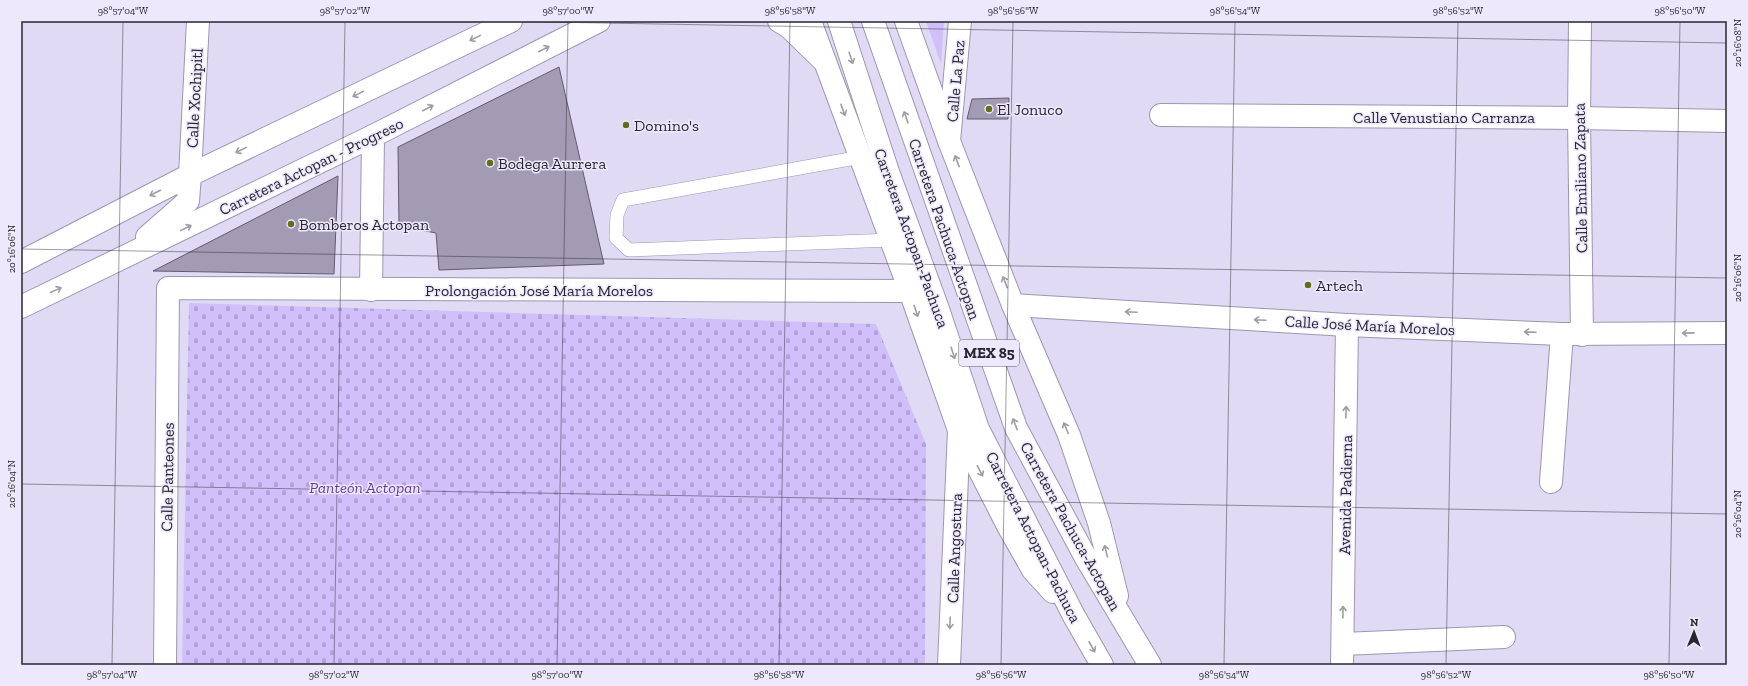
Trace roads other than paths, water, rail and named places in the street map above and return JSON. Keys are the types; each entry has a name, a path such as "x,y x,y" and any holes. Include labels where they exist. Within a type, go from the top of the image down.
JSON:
{"main road":[{"name":"Calle Xochipitl","path":"117,261 167,221 188,201 198,21"},
{"path":"21,262 190,175 511,21"},
{"name":"Carretera Actopan - Progreso","path":"21,307 373,136 600,21"},
{"path":"778,21 789,27 825,62"},
{"path":"810,21 910,291 959,430 1008,526 1033,570 1074,616"},
{"name":"Carretera Actopan-Pachuca","path":"839,21 887,169 938,309 978,429 1074,616 1102,665"},
{"name":"Carretera Pachuca-Actopan","path":"873,21 1016,428 1086,558 1150,665"},
{"path":"906,21 949,141 1013,305 1069,435 1099,522 1122,616"},
{"name":"Calle La Paz","path":"949,141 960,21"},
{"name":"Calle Emiliano Zapata","path":"1551,482 1572,334 1579,118 1580,21"},
{"name":"Calle Venustiano Carranza","path":"1161,115 1579,118 1727,122"},
{"path":"371,290 373,136"},
{"name":"Prolongación José María Morelos","path":"168,288 910,291"},
{"name":"Calle Panteones","path":"165,665 168,288"},
{"name":"Calle José María Morelos","path":"1013,305 1347,325 1572,334 1727,333"},
{"name":"Avenida Padierna","path":"1342,654 1347,325"},
{"name":"Calle Angostura","path":"949,665 959,430"},
{"path":"1342,654 1504,636"}],"lane":[{"path":"860,157 623,200 617,215 616,238 630,250 891,240"}],"place":[{"name":"El Jonuco","path":"989,109"},
{"name":"Domino's","path":"626,125"},
{"name":"Bodega Aurrera","path":"490,163"},
{"name":"Bomberos Actopan","path":"291,224"},
{"name":"Artech","path":"1308,285"}],"park label":[{"name":"Panteón Actopan","path":"365,487"}]}
